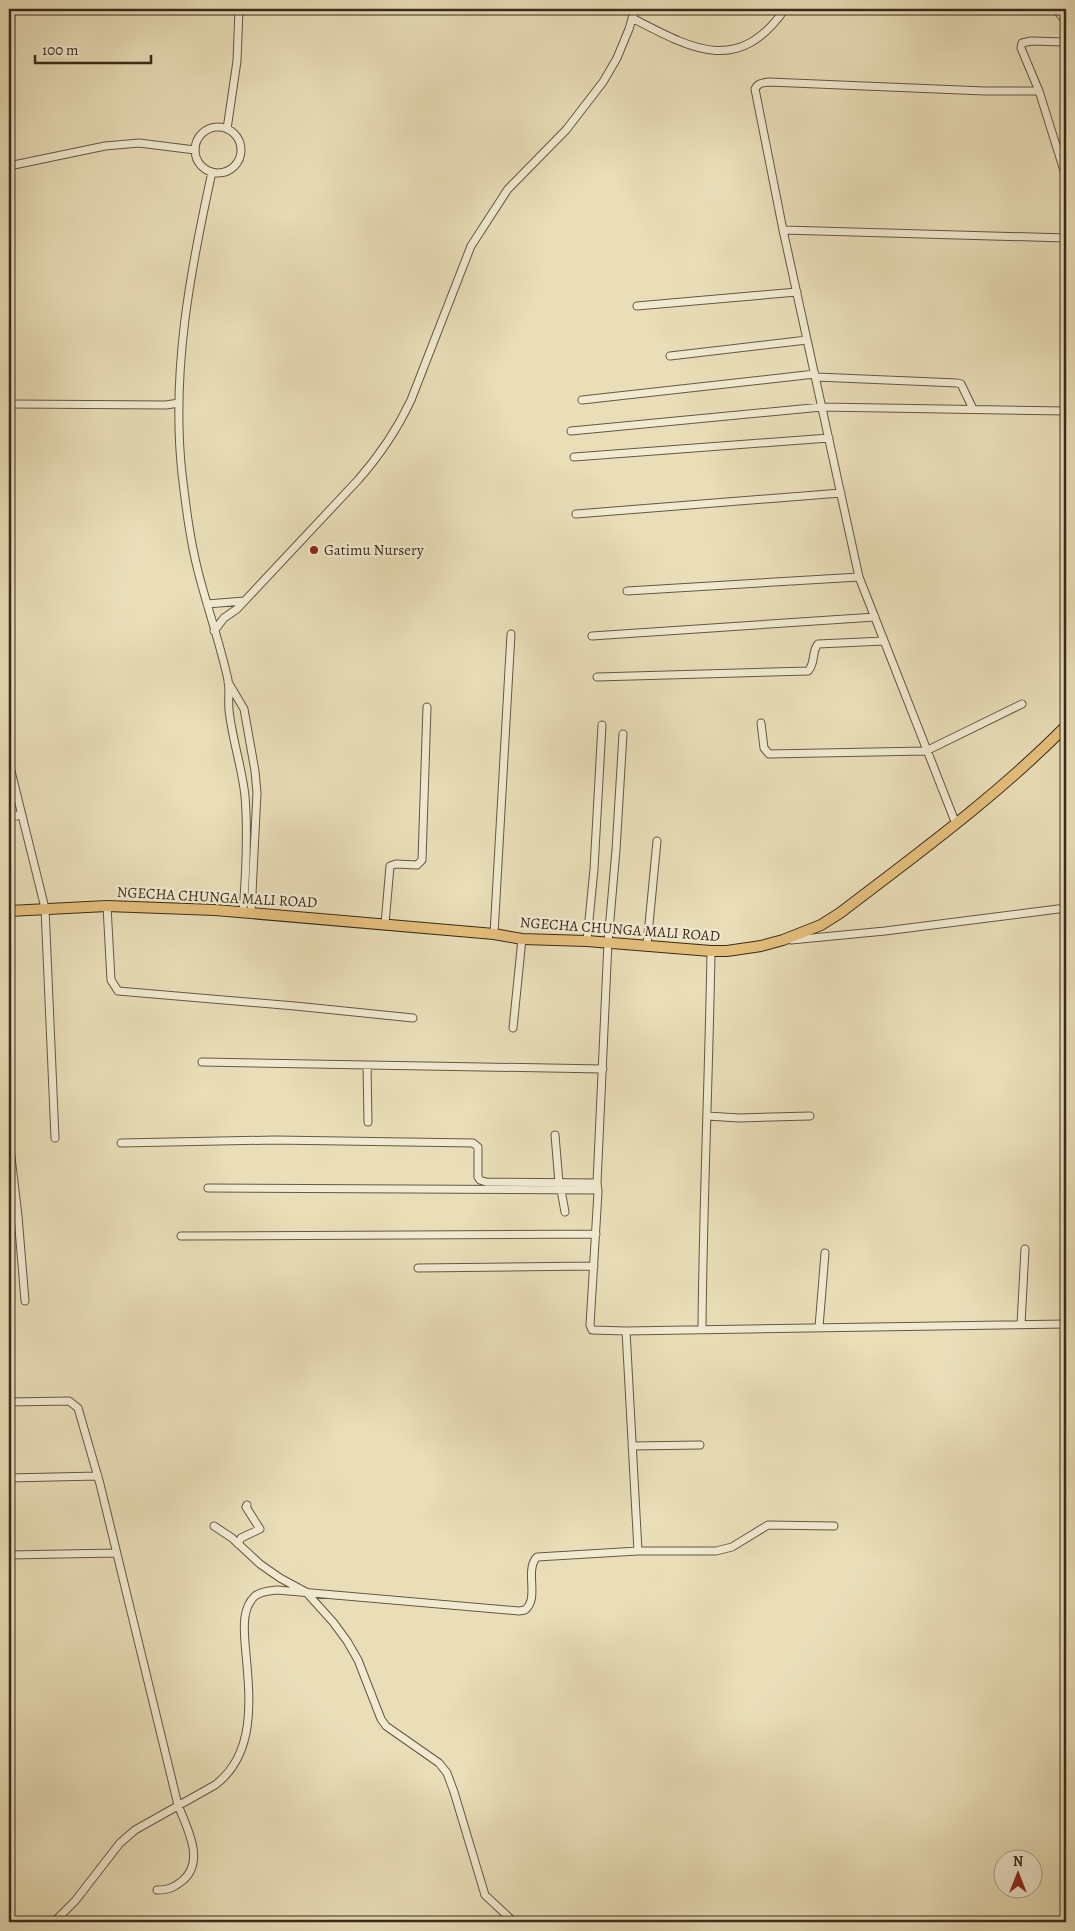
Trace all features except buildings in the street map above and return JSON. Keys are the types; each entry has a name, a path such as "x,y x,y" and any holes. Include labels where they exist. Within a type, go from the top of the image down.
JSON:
{"main road":[{"name":"NGECHA CHUNGA MALI ROAD","path":"9,911 107,906 247,913 385,924 494,934 522,940 608,942 711,951 752,947 783,940 821,925 840,913 956,824 1033,759 1066,726"}],"street":[{"path":"227,129 237,61 239,9"},
{"path":"214,631 224,618 237,610 375,462 401,421 411,400 471,246 508,189 566,130 603,82 617,58 634,9"},
{"path":"632,18 668,37 692,46 712,50 730,50 758,39 773,26 785,9"},
{"path":"1056,9 1066,22"},
{"path":"1066,42 1031,41 1022,43 1021,48 1039,91 1066,177"},
{"path":"956,824 859,577 783,230 755,89 757,85 762,83 846,84 984,91 1039,91"},
{"path":"220,127 227,129 238,139 241,154 234,167 227,171 212,172 200,164 195,150 200,136 205,131 220,127"},
{"path":"9,166 105,146 139,143 195,150"},
{"path":"212,172 192,268 184,320 179,403 179,442 189,524 198,569 228,682 229,710 239,758 244,795 247,913"},
{"path":"783,230 1066,238"},
{"path":"636,306 797,292"},
{"path":"670,356 807,340"},
{"path":"582,400 816,375 957,383 961,384 973,409"},
{"path":"9,404 166,405 179,403"},
{"path":"571,431 822,407 1066,411"},
{"path":"574,457 829,438"},
{"path":"576,514 840,493"},
{"path":"627,591 859,577"},
{"path":"207,604 244,601"},
{"path":"592,636 875,617"},
{"path":"494,934 511,634"},
{"path":"597,677 808,671 812,665 813,650 818,644 884,641"},
{"path":"228,682 244,709 255,770 257,793 247,913"},
{"path":"761,722 764,748 769,754 926,751 1022,704"},
{"path":"385,924 390,866 396,864 417,865 422,860 427,707"},
{"path":"587,941 594,869 602,725"},
{"path":"623,734 608,942 596,1234 590,1328 594,1331 626,1331 1066,1324"},
{"path":"9,764 44,908 55,1138"},
{"path":"9,818 20,815"},
{"path":"647,945 657,841"},
{"path":"107,906 111,980 118,991 413,1018"},
{"path":"783,940 885,931 1066,908"},
{"path":"513,1028 522,940"},
{"path":"702,1329 711,951"},
{"path":"202,1062 603,1069"},
{"path":"367,1065 368,1122"},
{"path":"707,1116 739,1118 810,1116"},
{"path":"555,1135 560,1187 565,1212"},
{"path":"9,1140 25,1301"},
{"path":"122,1143 275,1140 473,1143 478,1147 478,1177 480,1180 495,1183 560,1187"},
{"path":"208,1188 598,1186"},
{"path":"181,1236 596,1234"},
{"path":"1021,1324 1025,1250"},
{"path":"818,1327 825,1253"},
{"path":"418,1268 594,1266"},
{"path":"626,1331 638,1552"},
{"path":"9,1402 69,1401 78,1408 98,1476 178,1805 193,1849 192,1870 187,1877 173,1888 157,1890"},
{"path":"632,1446 700,1445"},
{"path":"9,1478 98,1476"},
{"path":"238,1544 241,1538 260,1528 248,1511 246,1507 248,1505"},
{"path":"54,1922 75,1902 120,1843 135,1830 224,1778 233,1768 247,1734 249,1716 244,1623 249,1605 254,1597 261,1593 277,1590 525,1610 530,1604 533,1564 537,1557 638,1552 716,1551 732,1547 768,1525 834,1526"},
{"path":"214,1526 232,1538 280,1578 306,1592 348,1640 358,1660 381,1719 386,1726 439,1763 447,1773 485,1895 514,1922"},
{"path":"9,1555 116,1553"}],"place":[{"name":"Gatimu Nursery","path":"314,550"}]}
